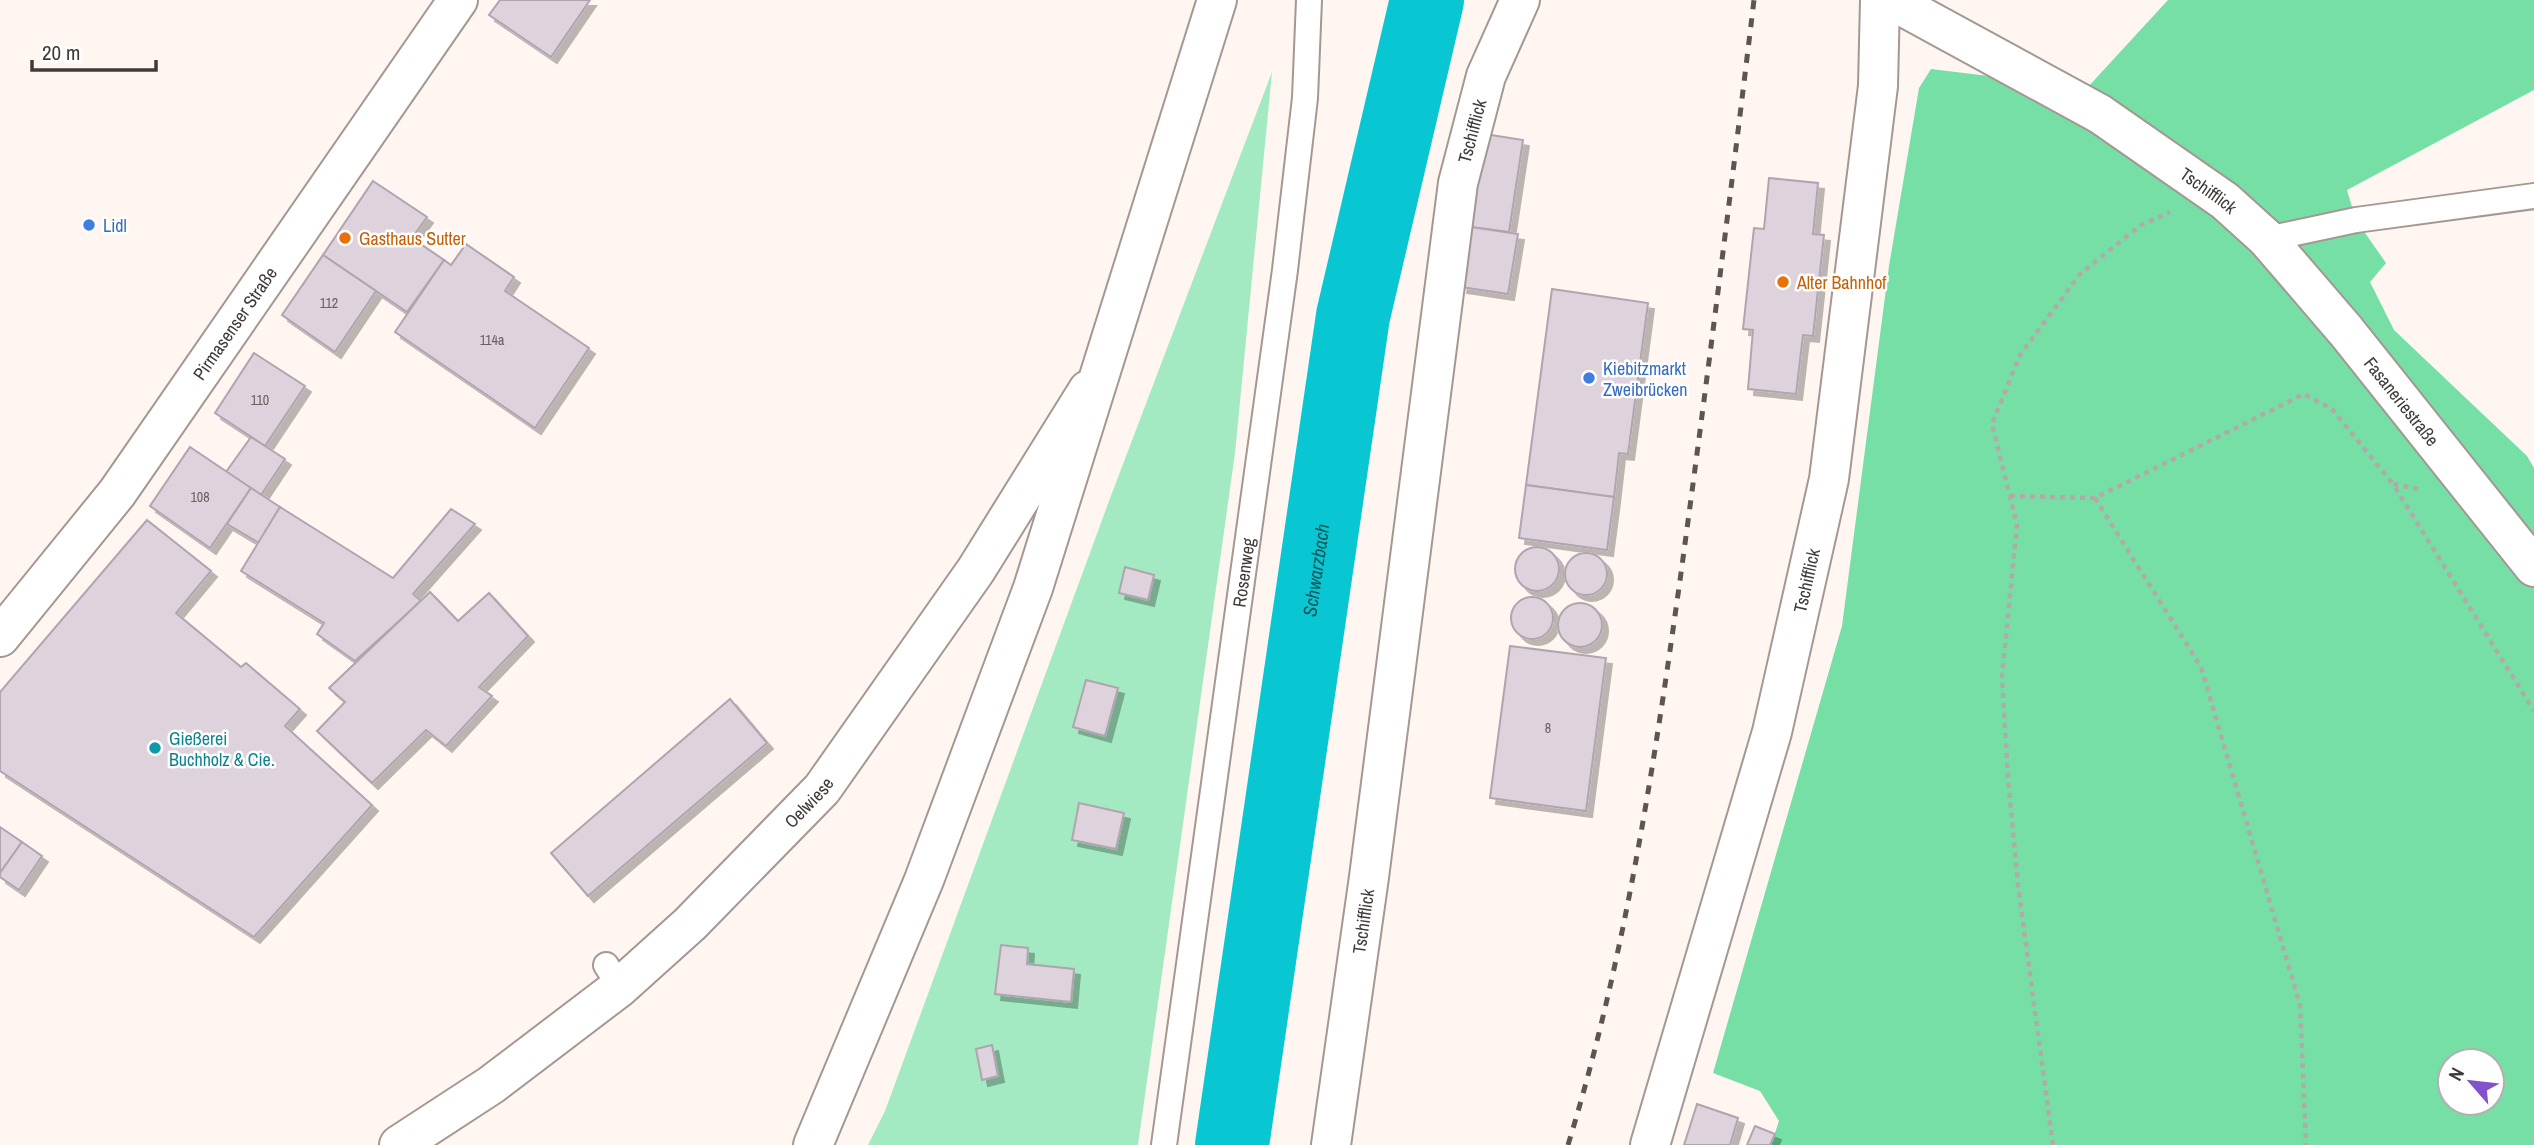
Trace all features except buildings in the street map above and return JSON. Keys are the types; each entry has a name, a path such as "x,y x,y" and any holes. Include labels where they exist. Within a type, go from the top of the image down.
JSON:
{"street":[{"name":"Pirmasenser Straße","path":"0,638 117,493 458,0"},
{"path":"813,1145 924,880 1033,588 1107,360 1217,0"},
{"name":"Tschifflick","path":"1331,1145 1369,877 1458,183 1486,76 1520,0"},
{"name":"Tschifflick","path":"1650,1145 1772,732 1829,479 1878,86 1880,0"},
{"name":"Tschifflick","path":"1891,0 2100,114 2216,193 2267,239"},
{"name":"Fasaneriestraße","path":"2267,239 2346,331 2534,567"},
{"name":"Oelwiese","path":"400,1145 491,1085 613,976 699,915 822,789 976,570 1107,360"}],"lane":[{"name":"Rosenweg","path":"1164,1145 1285,270 1305,98 1309,0"},
{"path":"2267,239 2356,220 2534,196"}],"path":[{"path":"2053,1145 2018,885 2008,778 2003,676 2017,525 1992,424 2020,355 2080,274 2141,225 2216,193"},
{"path":"2010,496 2095,498 2304,394 2332,409 2393,484 2534,712"},
{"path":"2393,484 2484,501"},
{"path":"2095,498 2201,667 2300,1005 2306,1145"}],"green space":[{"path":"2168,0 2534,0 2534,90 2347,190 2356,220 2386,263 2370,282 2394,330 2527,456 2534,468 2534,1145 1771,1145 1779,1121 1760,1091 1713,1073 1842,626 1889,266 1919,88 1931,69 2087,88"},
{"path":"1272,72 1235,453 1138,1145 868,1145 885,1111 1109,501"}],"waterway":[{"name":"Schwarzbach","path":"1232,1145 1353,316 1427,0"}],"railway":[{"path":"1568,1145 1606,1004 1648,790 1691,501 1754,0"}],"place":[{"name":"Lidl","path":"89,225"},
{"name":"Gasthaus Sutter","path":"345,238"},
{"name":"Alter Bahnhof","path":"1783,282"},
{"name":"Kiebitzmarkt Zweibrücken","path":"1589,378"},
{"name":"Gießerei Buchholz & Cie.","path":"155,748"}]}
